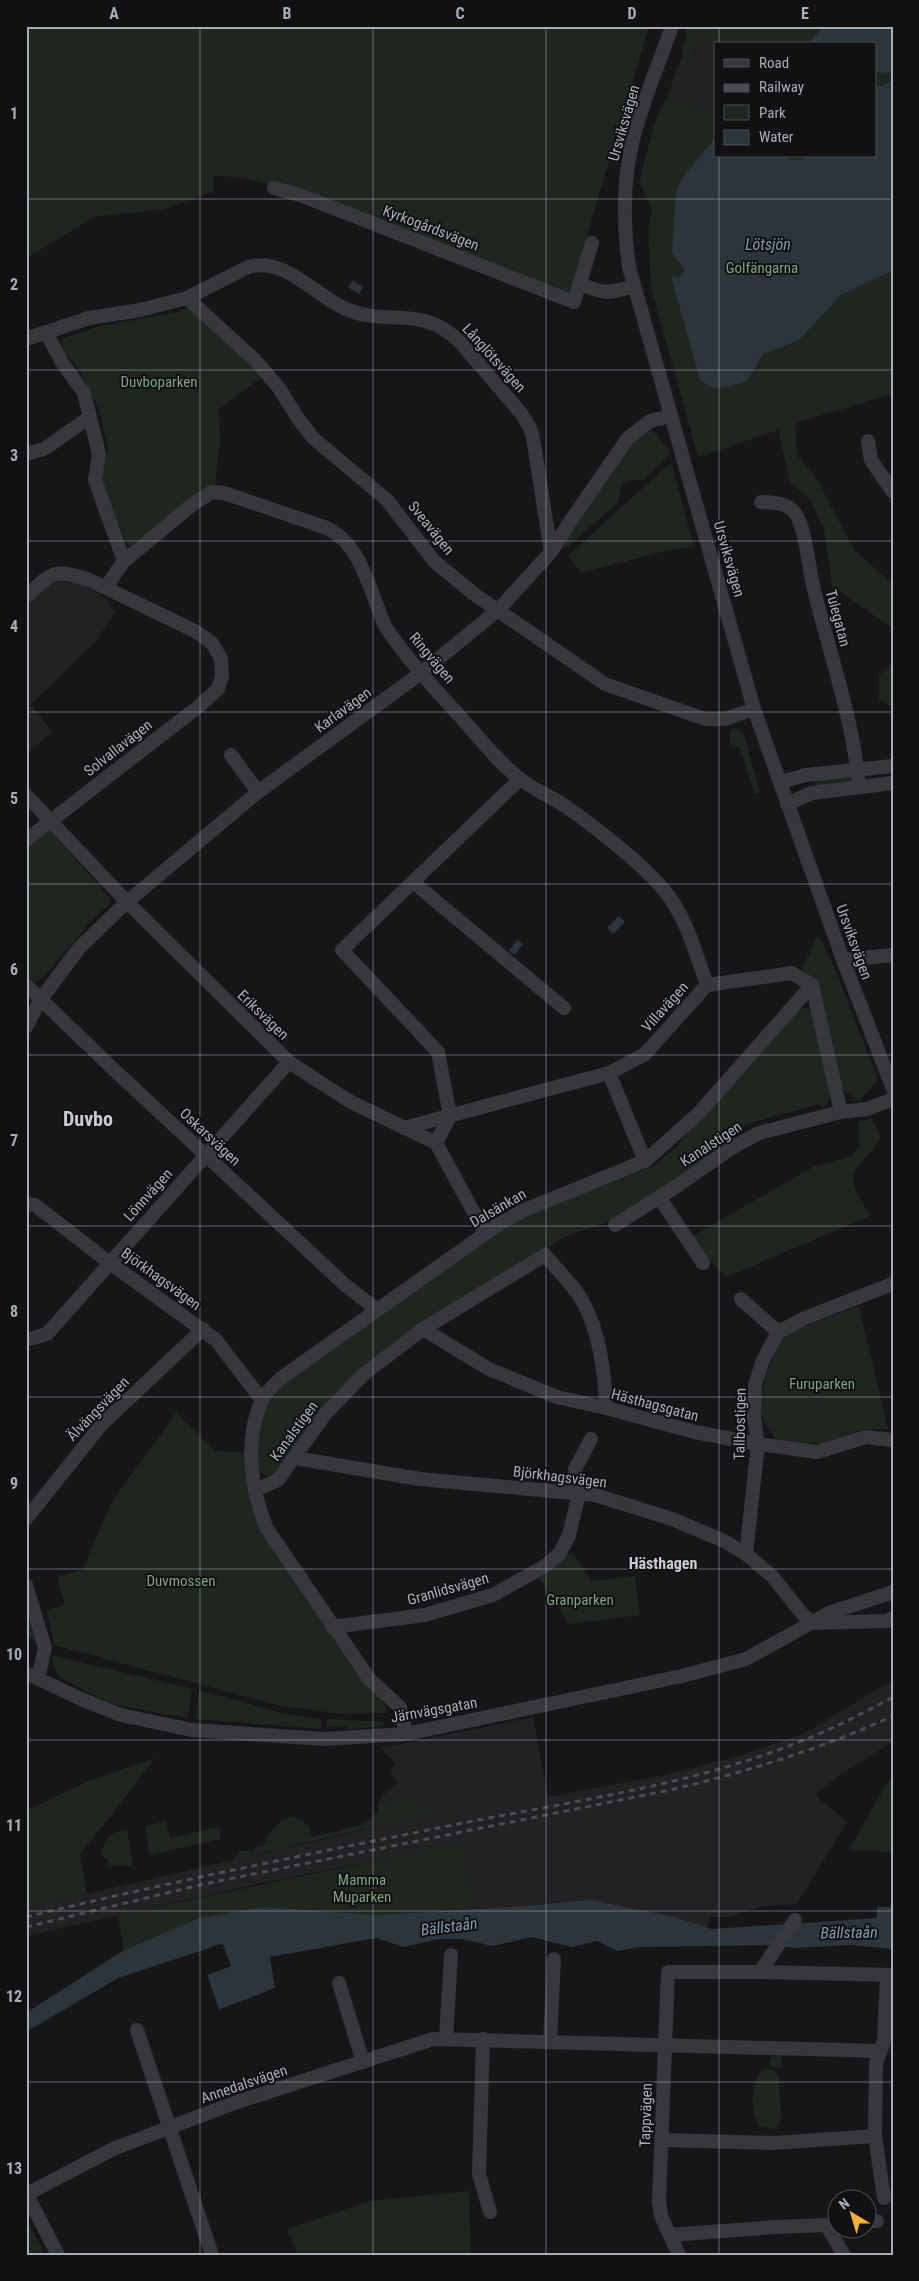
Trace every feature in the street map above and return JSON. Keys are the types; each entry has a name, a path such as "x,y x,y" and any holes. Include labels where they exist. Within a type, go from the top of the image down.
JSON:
{"street":[{"name":"Ursviksvägen","path":"672,26 632,146 627,172 625,217 628,255 634,286 754,709 843,960 893,1089"},
{"name":"Kyrkogårdsvägen","path":"274,188 300,195 574,302 580,284"},
{"path":"592,243 580,284 602,293 634,286"},
{"name":"Långlötsvägen","path":"26,340 89,318 140,310 187,298 248,267 266,265 293,274 334,302 356,313 419,318 431,322 450,332 521,413 530,428 551,552"},
{"name":"Sveavägen","path":"187,298 269,375 313,438 396,510 434,561 498,610 605,684 705,719 725,719 754,709"},
{"path":"46,332 63,364 84,392 99,454 95,480 124,562"},
{"path":"26,454 44,450 90,416"},
{"name":"Karlavägen","path":"26,1027 41,998 80,947 127,902 258,792 421,673 498,610 551,552 628,438 650,421 671,416"},
{"path":"868,441 871,460 893,492"},
{"name":"Ringvägen","path":"106,587 124,562 193,504 212,492 224,492 327,528 340,535 353,550 385,626 421,673 495,755 520,779 565,806 611,842 648,874 668,895 681,918 707,985"},
{"name":"Tulegatan","path":"760,502 783,504 795,512 800,524 813,589 845,710 859,786"},
{"path":"26,598 50,574 66,572 106,587"},
{"name":"Solvallavägen","path":"26,840 198,708 218,689 222,676 221,659 206,637 106,587"},
{"path":"231,756 258,792"},
{"path":"780,782 806,775 893,766"},
{"path":"485,1233 436,1143 450,1116 438,1052 342,950 520,779"},
{"path":"788,804 812,793 893,783"},
{"name":"Eriksvägen","path":"26,795 127,902 289,1062 349,1101 436,1143"},
{"path":"413,882 564,1008"},
{"path":"843,960 893,954"},
{"name":"Villavägen","path":"404,1128 609,1073 645,1054 707,985 792,973 812,985"},
{"name":"Oskarsvägen","path":"26,985 344,1284 376,1309"},
{"path":"812,985 841,1112"},
{"name":"Dalsänkan","path":"255,1490 251,1449 255,1423 262,1400 280,1378 485,1233 522,1211 645,1161 699,1113 812,985"},
{"name":"Lönnvägen","path":"26,1340 46,1334 289,1062"},
{"path":"609,1073 645,1161"},
{"name":"Kanalstigen","path":"615,1224 733,1147 759,1133 841,1112 867,1109 893,1098"},
{"path":"659,1197 703,1263"},
{"name":"Björkhagsvägen","path":"26,1204 35,1205 110,1263 203,1329 216,1340 262,1400"},
{"name":"Kanalstigen","path":"255,1490 278,1480 296,1458 326,1413 364,1374 423,1329 545,1255 585,1306 596,1339 605,1381 606,1408"},
{"path":"741,1299 778,1332 806,1318 892,1284"},
{"name":"Älvängsvägen","path":"26,1519 102,1424 203,1329"},
{"name":"Hästhagsgatan","path":"423,1329 489,1369 557,1397 694,1432 758,1444 817,1452 866,1437 893,1440"},
{"name":"Tallbostigen","path":"746,1554 758,1444 754,1418 756,1385 763,1360 778,1332"},
{"name":"Granlidsvägen","path":"332,1627 425,1615 493,1595 545,1566 560,1553 569,1535 579,1494 575,1469 591,1439"},
{"name":"Björkhagsvägen","path":"296,1458 420,1479 594,1495 672,1519 724,1541 746,1554 772,1576 804,1616 813,1623"},
{"path":"255,1490 259,1509 267,1529 332,1627 370,1680 400,1707 406,1734"},
{"path":"26,1585 45,1648 32,1675"},
{"name":"Järnvägsgatan","path":"32,1675 80,1699 121,1715 192,1730 324,1739 406,1734 682,1676 746,1659 829,1613 887,1596"},
{"name":"Järnvägsgatan","path":"887,1596 872,1610 887,1621"},
{"name":"Järnvägsgatan","path":"813,1623 887,1621"},
{"path":"760,1972 795,1920"},
{"path":"446,2038 451,1955"},
{"path":"550,2040 554,1960"},
{"name":"Tappvägen","path":"679,2255 661,2216 659,2200 668,1972 760,1972"},
{"path":"760,1972 890,1975 884,2041 876,2063 875,2136 884,2198"},
{"path":"339,1983 363,2062"},
{"path":"137,2030 212,2255"},
{"name":"Annedalsvägen","path":"27,2194 113,2149 170,2127 237,2102 433,2039 550,2040 665,2046 880,2051"},
{"path":"483,2039 479,2174 490,2212"},
{"path":"662,2140 781,2142 875,2136"},
{"path":"27,2194 58,2255"},
{"path":"670,2235 776,2226 826,2224"},
{"path":"837,2238 844,2255"}],"shaded area":[{"path":"703,36 714,43 714,108 712,112 667,98 681,58 687,54 694,55"},
{"path":"58,579 72,579 105,598 115,612 96,641 31,704 52,732 26,754 26,607 47,585"},
{"path":"893,1680 893,1741 843,1773 815,1795 847,1822 797,1904 764,1906 728,1917 711,1917 707,1928 689,1923 525,1906 474,1909 463,1843 252,1885 26,1936 26,1908 363,1830 362,1825 378,1812 378,1803 383,1795 398,1783 390,1771 395,1763 381,1748 533,1717 548,1797 665,1775 739,1756 803,1734"}],"green space":[{"path":"26,26 649,26 569,297 313,195 243,178 213,175 214,191 164,209 94,217 30,256 26,252"},
{"name":"Golfängarna","path":"683,26 893,26 893,394 795,423 797,455 817,479 854,550 893,584 893,631 892,628 832,586 824,530 811,501 790,482 778,430 698,457 651,287 648,229 652,209 640,183 657,116 667,98 712,112 714,108 714,158 876,158 876,42 714,43 703,36 693,55 687,54 682,58 683,46 687,35"},
{"name":"Duvboparken","path":"190,307 264,376 219,409 220,442 215,485 173,513 130,546 127,544 100,483 108,448 99,410 80,371 65,352 61,339 101,326 177,312"},
{"path":"652,430 669,449 669,455 645,480 630,480 621,485 618,502 569,546 565,549 560,547 632,444 643,431"},
{"path":"668,465 672,465 694,547 669,550 581,573 568,556"},
{"path":"893,663 893,708 879,699 879,675"},
{"path":"734,727 744,734 760,793 755,794 755,796 740,748 730,743 730,732"},
{"path":"850,774 851,782 815,786 814,779"},
{"path":"49,830 111,899 110,904 91,921 43,978 35,982 26,974 26,848"},
{"path":"817,937 821,940 836,971 878,1080 859,1101 845,1092 836,1074 818,986 802,969"},
{"path":"809,1009 813,1014 831,1096 824,1109 819,1104 754,1122 732,1132 734,1140 614,1220 564,1237 548,1248 540,1249 450,1306 391,1347 337,1393 313,1419 278,1473 267,1475 257,1469 258,1433 263,1410 290,1377 523,1215 654,1165 674,1149 798,1010"},
{"path":"872,1118 881,1138 853,1174 855,1189 870,1216 726,1277 697,1246 693,1236 813,1167 852,1156 859,1147 859,1122"},
{"name":"Furuparken","path":"859,1306 888,1429 865,1429 822,1443 797,1443 775,1439 764,1421 761,1405 767,1374 782,1335"},
{"name":"Duvmossen","path":"176,1413 216,1451 245,1453 266,1539 354,1670 385,1705 387,1713 343,1714 280,1706 54,1645 47,1610 65,1605 57,1577 83,1570 111,1503"},
{"name":"Granparken","path":"572,1552 591,1581 635,1576 640,1615 569,1624 537,1576"},
{"path":"26,1611 35,1640 26,1635"},
{"path":"52,1655 192,1689 188,1718 121,1706 97,1697 59,1677 53,1664"},
{"path":"199,1690 282,1713 321,1719 321,1729 195,1719"},
{"path":"327,1719 386,1722 380,1726 348,1730 348,1726 326,1727"},
{"path":"155,1758 80,1855 87,1894 26,1908 26,1811 86,1782"},
{"path":"893,1780 893,1852 849,1850 886,1785"},
{"path":"408,1795 421,1813 429,1808 434,1816 377,1826 232,1860 240,1851 252,1851 256,1847 264,1845 276,1826 288,1817 293,1816 309,1826 311,1837 362,1825 378,1812 378,1808 383,1803 392,1806"},
{"path":"166,1821 170,1838 219,1827 221,1839 150,1855 145,1826"},
{"path":"127,1830 133,1864 128,1866 117,1865 108,1868 108,1859 100,1854 107,1838 116,1832"},
{"name":"Mamma Muparken","path":"463,1842 474,1909 374,1915 196,1919 124,1950 118,1915"},
{"path":"781,2054 782,2069 772,2067 769,2061 772,2056"},
{"path":"765,2069 774,2070 779,2076 781,2121 776,2129 760,2127 754,2114 754,2087 760,2073"},
{"path":"469,2191 471,2255 298,2255 287,2229 369,2201"},
{"path":"26,2219 45,2255 26,2255"}],"water":[{"path":"824,26 893,26 893,73 876,72 876,42 809,42"},
{"name":"Lötsjön","path":"893,81 893,270 841,295 798,341 763,354 746,382 715,389 700,380 671,276 679,278 685,270 672,253 676,192 682,178 714,139 714,158 789,158 794,160 803,158 876,158 876,85 883,86"},
{"path":"353,280 363,287 359,294 348,287"},
{"path":"619,916 625,922 613,934 607,928"},
{"path":"517,940 523,944 515,955 509,951"},
{"name":"Bällstaån","path":"590,1900 671,1916 712,1929 877,1918 877,1907 893,1907 893,1949 851,1945 794,1948 773,1945 638,1947 618,1951 597,1941 572,1947 531,1937 493,1946 461,1939 438,1939 404,1947 376,1938 270,1957 275,1988 219,2010 207,1974 231,1966 222,1944 118,1978 26,2032 26,2013 124,1950 196,1919 263,1907 374,1915"}],"pier":[{"path":"223,1944 231,1966 207,1975 219,2010 275,1988 270,1957 285,1954 286,1956 273,1959 277,1989 218,2012 204,1974 228,1965 221,1947 213,1949 212,1946"}],"railway":[{"path":"26,1917 242,1868 677,1780 762,1756 804,1740 849,1720 893,1697"},
{"path":"26,1927 204,1884 670,1790 783,1759 893,1716"}],"district":[{"name":"Duvbo","path":"88,1119"},
{"name":"Hästhagen","path":"663,1563"}]}
